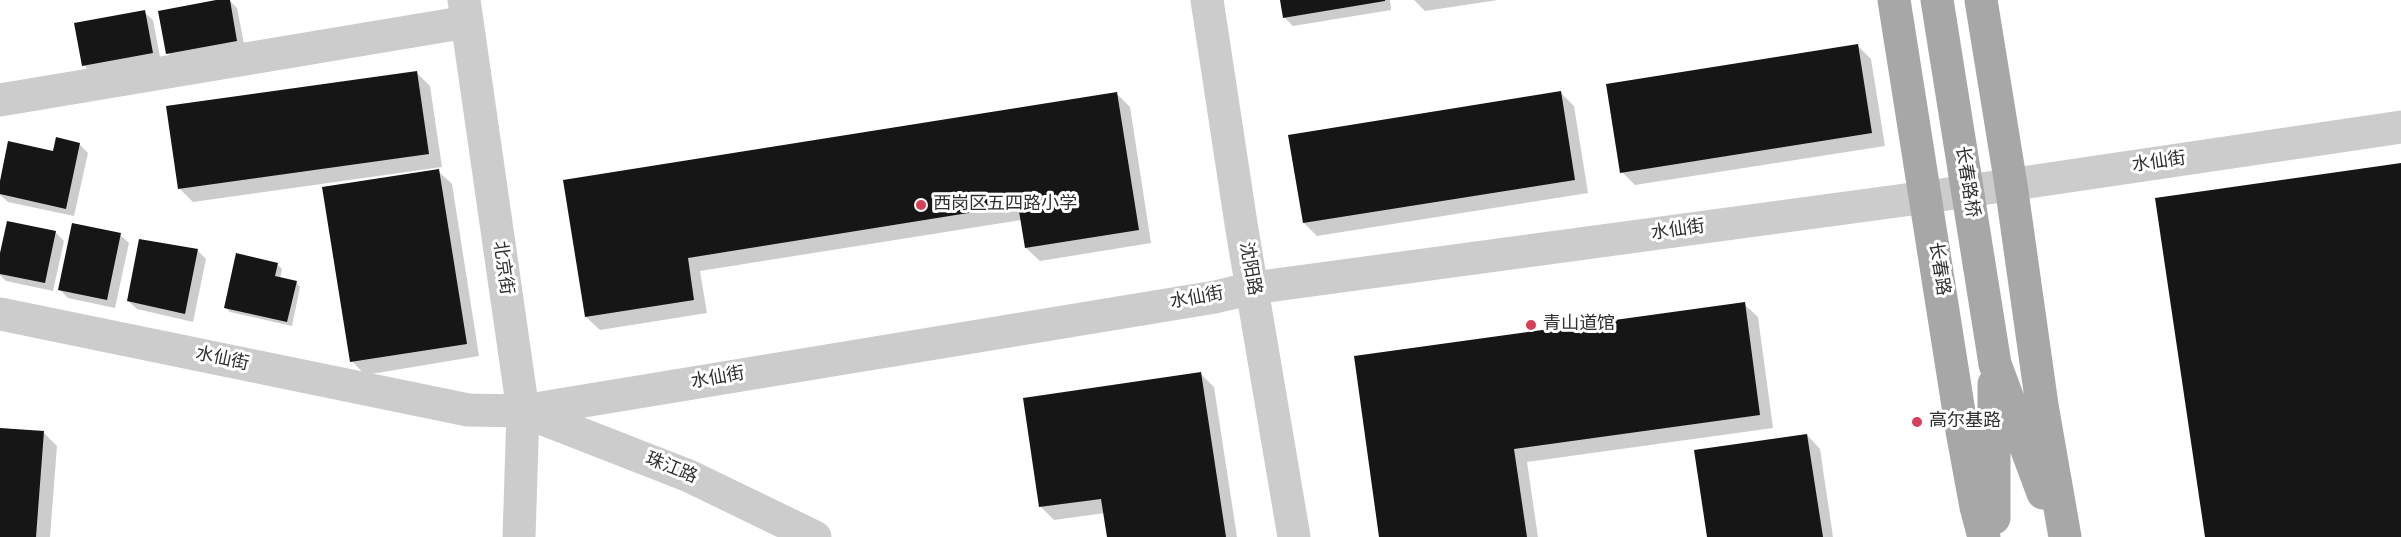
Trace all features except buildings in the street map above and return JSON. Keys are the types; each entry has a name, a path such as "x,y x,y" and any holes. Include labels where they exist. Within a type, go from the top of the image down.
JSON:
{"main road":[{"name":"长春路","path":"1894,0 1927,197 1962,431 1984,537"},
{"name":"长春路桥","path":"1937,0 1995,364"},
{"path":"1981,0 2011,185 2042,405 2065,537"},
{"path":"1994,537 1995,364"},
{"path":"1995,364 2060,537"}],"street":[{"name":"沈阳路","path":"1207,0 1294,537"},
{"path":"0,100 465,11"},
{"name":"北京街","path":"465,11 523,411 519,537"},
{"name":"水仙街","path":"0,314 468,410 523,411 1215,297 1253,288 1927,197 2401,127"},
{"name":"珠江路","path":"523,411 689,476 815,537"}],"place":[{"name":"西岗区五四路小学","path":"921,205"},
{"name":"青山道馆","path":"1531,325"},
{"name":"高尔基路","path":"1917,422"}]}
